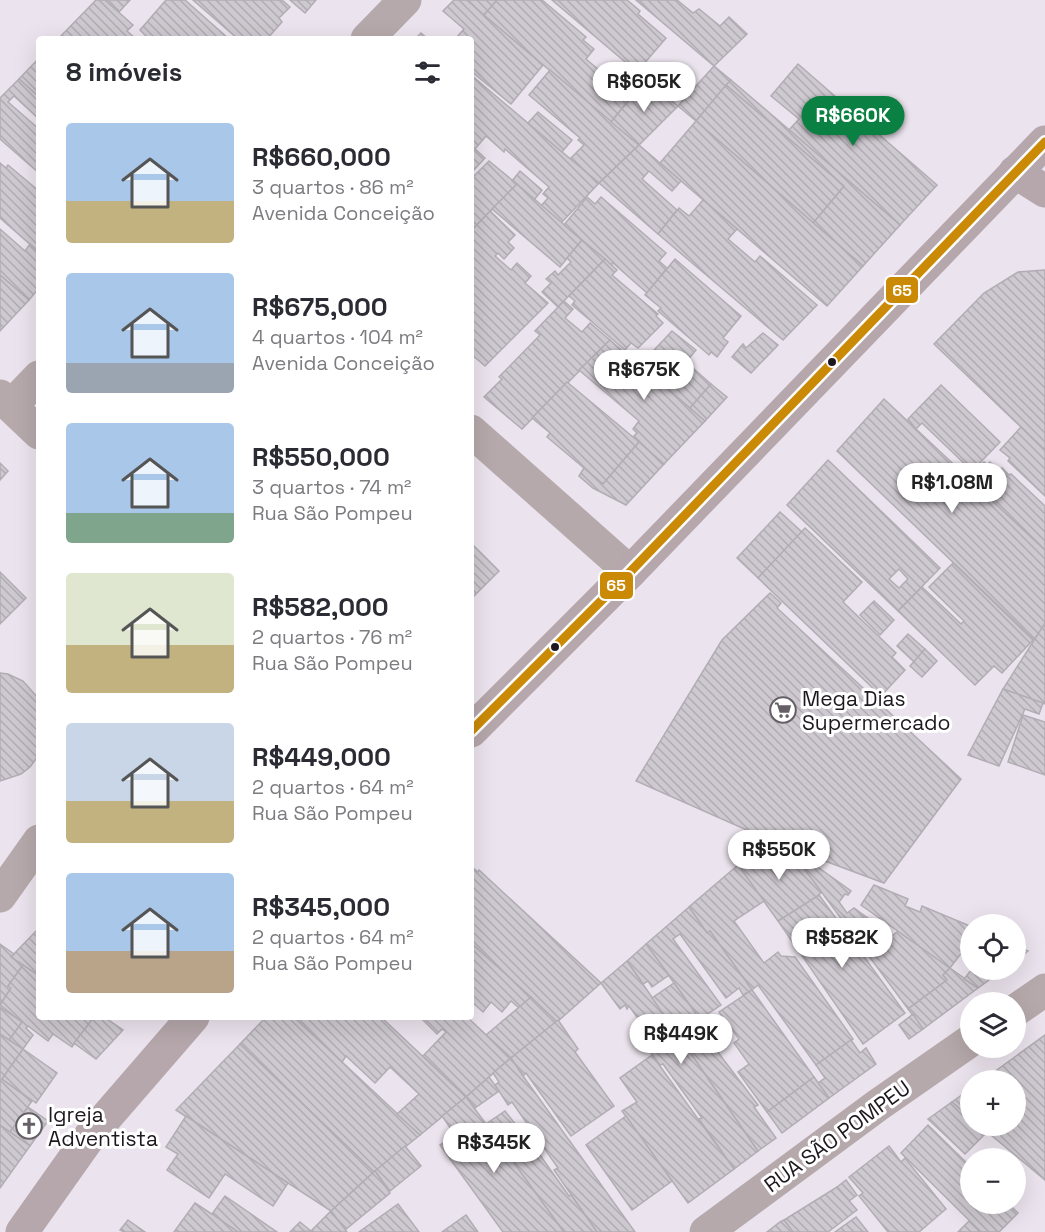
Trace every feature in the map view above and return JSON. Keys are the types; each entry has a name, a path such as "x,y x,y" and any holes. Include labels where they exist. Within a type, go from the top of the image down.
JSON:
{"main road":[{"path":"474,728 630,572 1045,141"},
{"path":"1015,172 1045,191"},
{"path":"22,1232 90,1136 190,1020"}],"street":[{"path":"370,36 405,0"},
{"path":"36,379 6,401 36,430"},
{"path":"474,434 630,572"},
{"path":"0,896 36,845"},
{"path":"1026,1003 1045,990"},
{"name":"RUA SÃO POMPEU","path":"706,1232 878,1105 960,1048"}],"building":[{"path":"96,0 105,0 133,25 127,31 133,36 61,36"},
{"path":"105,0 130,0 119,12"},
{"path":"166,0 185,0 226,36 146,36 140,30"},
{"path":"193,0 282,0 290,7 279,18 282,22 270,36 235,36"},
{"path":"290,0 316,0 305,13"},
{"path":"454,0 467,0 543,65 511,104 474,73 474,36 458,36 464,29 443,11"},
{"path":"467,0 497,0 484,15"},
{"path":"497,0 542,0 586,37 583,40 594,49 586,59 631,97 611,122 484,15"},
{"path":"552,0 627,0 640,11 638,14 666,38 637,72"},
{"path":"636,0 677,0 693,13 699,9 720,26 729,17 747,34 714,66"},
{"path":"36,61 36,94 19,79"},
{"path":"798,64 937,185 900,225 789,130 799,119 771,96"},
{"path":"714,66 731,80 696,121 678,106"},
{"path":"550,70 639,145 599,183 570,159 584,145 578,140 580,138 529,95"},
{"path":"474,78 599,183 561,223 541,206 548,198 543,194 549,187 505,149 504,152 486,136 475,149"},
{"path":"19,79 36,94 36,116 14,96 8,102 36,126 36,170 0,139 0,98"},
{"path":"646,80 678,106 639,145 611,122"},
{"path":"731,80 900,225 863,266 813,223 844,186 726,85"},
{"path":"726,85 844,186 813,223 696,121"},
{"path":"538,112 572,140 562,152 528,123"},
{"path":"696,121 863,266 827,306 660,163"},
{"path":"639,145 681,181 672,191 649,171 642,179 677,210 658,234 599,183"},
{"path":"474,148 485,158 474,170"},
{"path":"489,161 517,184 474,228 474,176"},
{"path":"0,163 6,168 8,165 36,188 36,249 0,218"},
{"path":"520,171 542,190 534,200 512,181"},
{"path":"517,184 582,240 560,267 492,209"},
{"path":"587,197 595,204 601,197 666,253 659,261 667,268 647,293 564,225"},
{"path":"703,200 737,229 728,239 755,262 760,256 817,305 783,340 658,234 679,208 689,216"},
{"path":"490,211 515,235 508,242 514,248 504,259 498,253 495,256 511,270 517,263 531,276 525,283 548,303 485,366 474,357 474,228"},
{"path":"0,229 25,251 30,244 36,249 36,292 29,300 0,275"},
{"path":"582,240 605,259 558,307 542,292 551,283 546,279 555,271 558,275 571,262 567,258"},
{"path":"605,259 617,270 612,275 658,314 656,316 663,323 638,348 631,343 625,350 572,305 575,301 569,296"},
{"path":"675,259 741,316 723,338 728,342 717,357 711,352 709,355 658,311 661,308 645,295"},
{"path":"1045,270 1045,450 934,344 984,293 1018,272"},
{"path":"0,275 29,300 0,331"},
{"path":"564,301 573,309 565,318 582,332 590,323 610,340 522,429 484,397 502,379 499,377 540,335 535,331"},
{"path":"672,331 696,350 686,362 711,384 690,408 640,365"},
{"path":"763,333 778,345 751,373 732,357 743,344 746,348"},
{"path":"610,340 705,421 664,464 633,437 637,433 633,429 639,421 579,370"},
{"path":"567,382 639,442 603,484 547,437 550,433 532,418"},
{"path":"711,384 727,397 705,421 690,408"},
{"path":"941,385 1000,442 972,471 922,423 916,429 908,419"},
{"path":"884,399 1045,550 1045,624 1034,640 837,451"},
{"path":"1021,427 1045,450 1045,496 1008,461 1010,458 1000,450"},
{"path":"639,442 664,464 626,505 593,488 579,476 584,468 603,484"},
{"path":"828,460 940,568 898,611 787,505","holes":["899,569 908,579 899,588 889,579"]},
{"path":"984,462 987,465 990,462 999,471 1002,468 1009,475 1011,474 1045,506 1045,550 968,478"},
{"path":"0,463 8,471 0,480"},
{"path":"780,512 802,532 758,578 737,558"},
{"path":"805,528 862,582 843,602 896,653 892,657 905,670 881,696 758,578"},
{"path":"474,546 499,571 474,596"},
{"path":"953,563 1033,640 1002,673 994,666 975,685 898,611 922,587 961,624 964,621 929,587"},
{"path":"0,572 26,598 0,624"},
{"name":"Mega Dias Supermercado","path":"770,593 781,603 777,608 961,779 884,883 774,842 636,781 722,640"},
{"path":"874,601 894,620 880,635 860,615"},
{"path":"1045,623 1045,704 1003,689"},
{"path":"908,634 925,649 914,662 897,646"},
{"path":"925,649 937,661 922,677 910,666"},
{"path":"0,673 23,681 36,696 36,759 21,774 0,781"},
{"path":"1003,689 1043,703 1039,714 1025,709 999,766 968,755"},
{"path":"1023,715 1045,722 1045,775 1008,762"},
{"path":"761,845 784,854 803,867 822,892 811,902 778,921 738,865"},
{"path":"808,860 851,891 848,895 845,894 839,902 847,913 854,908 892,936 898,931 950,968 943,975 947,980 908,1009 803,867"},
{"path":"738,865 764,901 734,921 764,963 778,952 781,956 795,957 853,1039 816,1065 758,985 752,990 710,931 707,933 689,907"},
{"path":"474,869 478,872 479,870 601,983 557,1022 474,946"},
{"path":"874,885 908,899 905,906 920,912 922,906 960,922 960,955 950,968 861,905"},
{"path":"819,895 905,1013 863,1044 778,921"},
{"path":"689,907 707,933 710,931 752,990 743,995 739,988 726,998 680,934 673,939 721,1005 700,1019 646,944"},
{"path":"36,931 36,974 11,957"},
{"path":"0,944 14,954 11,957 23,965 8,986 11,988 0,1005"},
{"path":"646,944 669,975 652,987 648,981 643,984 627,961"},
{"path":"474,946 531,997 519,1008 511,1001 502,1012 491,1002 483,1012 474,1004"},
{"path":"627,961 758,1151 734,1169 699,1119 702,1118 663,1064 660,1065 646,1046 654,1041 629,1006 627,1009 625,1005 620,1009 601,983"},
{"path":"23,965 36,974 36,1020 92,1020 72,1047 53,1034 48,1041 28,1026 26,1028 33,1035 23,1049 9,1040 22,1022 0,1005 11,988 8,986"},
{"path":"950,968 960,975 960,980 967,980 978,988 973,992 960,992 960,1001 923,1029 908,1009 947,980 943,975"},
{"path":"966,980 989,980 978,988"},
{"path":"674,983 696,1014 690,1019 696,1028 681,1039 652,998"},
{"path":"752,990 814,1077 767,1112 738,1072 749,1064 734,1043 739,1039 719,1012"},
{"path":"531,997 557,1022 511,1058 486,1035"},
{"path":"0,1007 22,1022 9,1040 0,1034"},
{"path":"913,1014 923,1029 909,1039 899,1025"},
{"path":"92,1020 108,1020 123,1030 96,1059 74,1043"},
{"path":"263,1020 297,1020 420,1135 374,1172 240,1044"},
{"path":"297,1020 384,1020 466,1097 420,1135 397,1114 419,1094 390,1067 375,1083 346,1056 342,1062"},
{"path":"423,1020 470,1020 511,1058 466,1097 423,1056 446,1032 442,1029 437,1034"},
{"path":"558,1020 578,1049 575,1052 614,1106 571,1136 526,1073 523,1076 511,1058"},
{"path":"698,1026 758,1105 754,1107 776,1138 758,1151 681,1039"},
{"path":"0,1034 23,1049 2,1079 32,1101 10,1132 0,1125"},
{"path":"1045,1035 1045,1180 1026,1164 1026,1148 1007,1148 992,1136 1026,1136 1026,1070 997,1070 1013,1058 1026,1058 1026,1049"},
{"path":"851,1040 860,1053 866,1048 876,1064 829,1098 818,1083 825,1078 816,1065"},
{"path":"240,1044 374,1172 331,1211 176,1110"},
{"path":"23,1049 57,1073 36,1103 2,1079"},
{"path":"652,1055 734,1169 688,1203 622,1111 637,1102 620,1078"},
{"path":"511,1058 635,1232 597,1232 554,1170 558,1168 512,1102 508,1105 495,1085 499,1082 493,1073"},
{"path":"489,1077 499,1091 475,1108 466,1097"},
{"path":"814,1077 829,1098 782,1133 767,1112"},
{"path":"960,1096 960,1109 952,1102"},
{"path":"466,1097 564,1232 503,1232 440,1145 455,1135 442,1116"},
{"path":"952,1102 960,1109 960,1136 983,1136 971,1148 960,1149 928,1119"},
{"name":"Igreja Adventista","path":"28,1107 48,1121 30,1146 10,1132"},
{"path":"505,1111 516,1125 518,1124 597,1232 564,1232 486,1124"},
{"path":"186,1116 288,1183 273,1206 225,1174 209,1198 167,1170 178,1154 166,1147"},
{"path":"626,1116 672,1181 632,1210 586,1145"},
{"path":"0,1125 30,1146 0,1188"},
{"path":"928,1125 960,1156 960,1211 901,1153"},
{"path":"405,1146 421,1166 390,1191 375,1171"},
{"path":"889,1146 901,1162 905,1158 946,1209 919,1232 888,1232 859,1196 863,1193 849,1177"},
{"path":"375,1171 390,1193 345,1230 331,1211"},
{"path":"846,1180 857,1195 849,1201 837,1187"},
{"path":"837,1187 857,1210 828,1232 793,1232 784,1220"},
{"path":"225,1196 277,1232 238,1232 212,1214"},
{"path":"195,1203 212,1214 238,1232 174,1232"},
{"path":"398,1204 419,1232 359,1232"},
{"path":"331,1211 347,1232 310,1232"},
{"path":"963,1214 1017,1214 999,1232 981,1232"},
{"path":"466,1215 478,1232 442,1232"},
{"path":"856,1217 868,1232 835,1232"},
{"path":"128,1220 145,1232 120,1230"},
{"path":"784,1220 793,1232 767,1232 780,1222"},
{"path":"969,1221 981,1232 958,1232"},
{"path":"300,1222 311,1231 290,1232"}],"transit line":[{"name":"65","path":"474,728 630,572 1045,142"}],"place":[{"name":"Mega Dias Supermercado","path":"783,710"},
{"name":"Igreja Adventista","path":"29,1126"}]}
